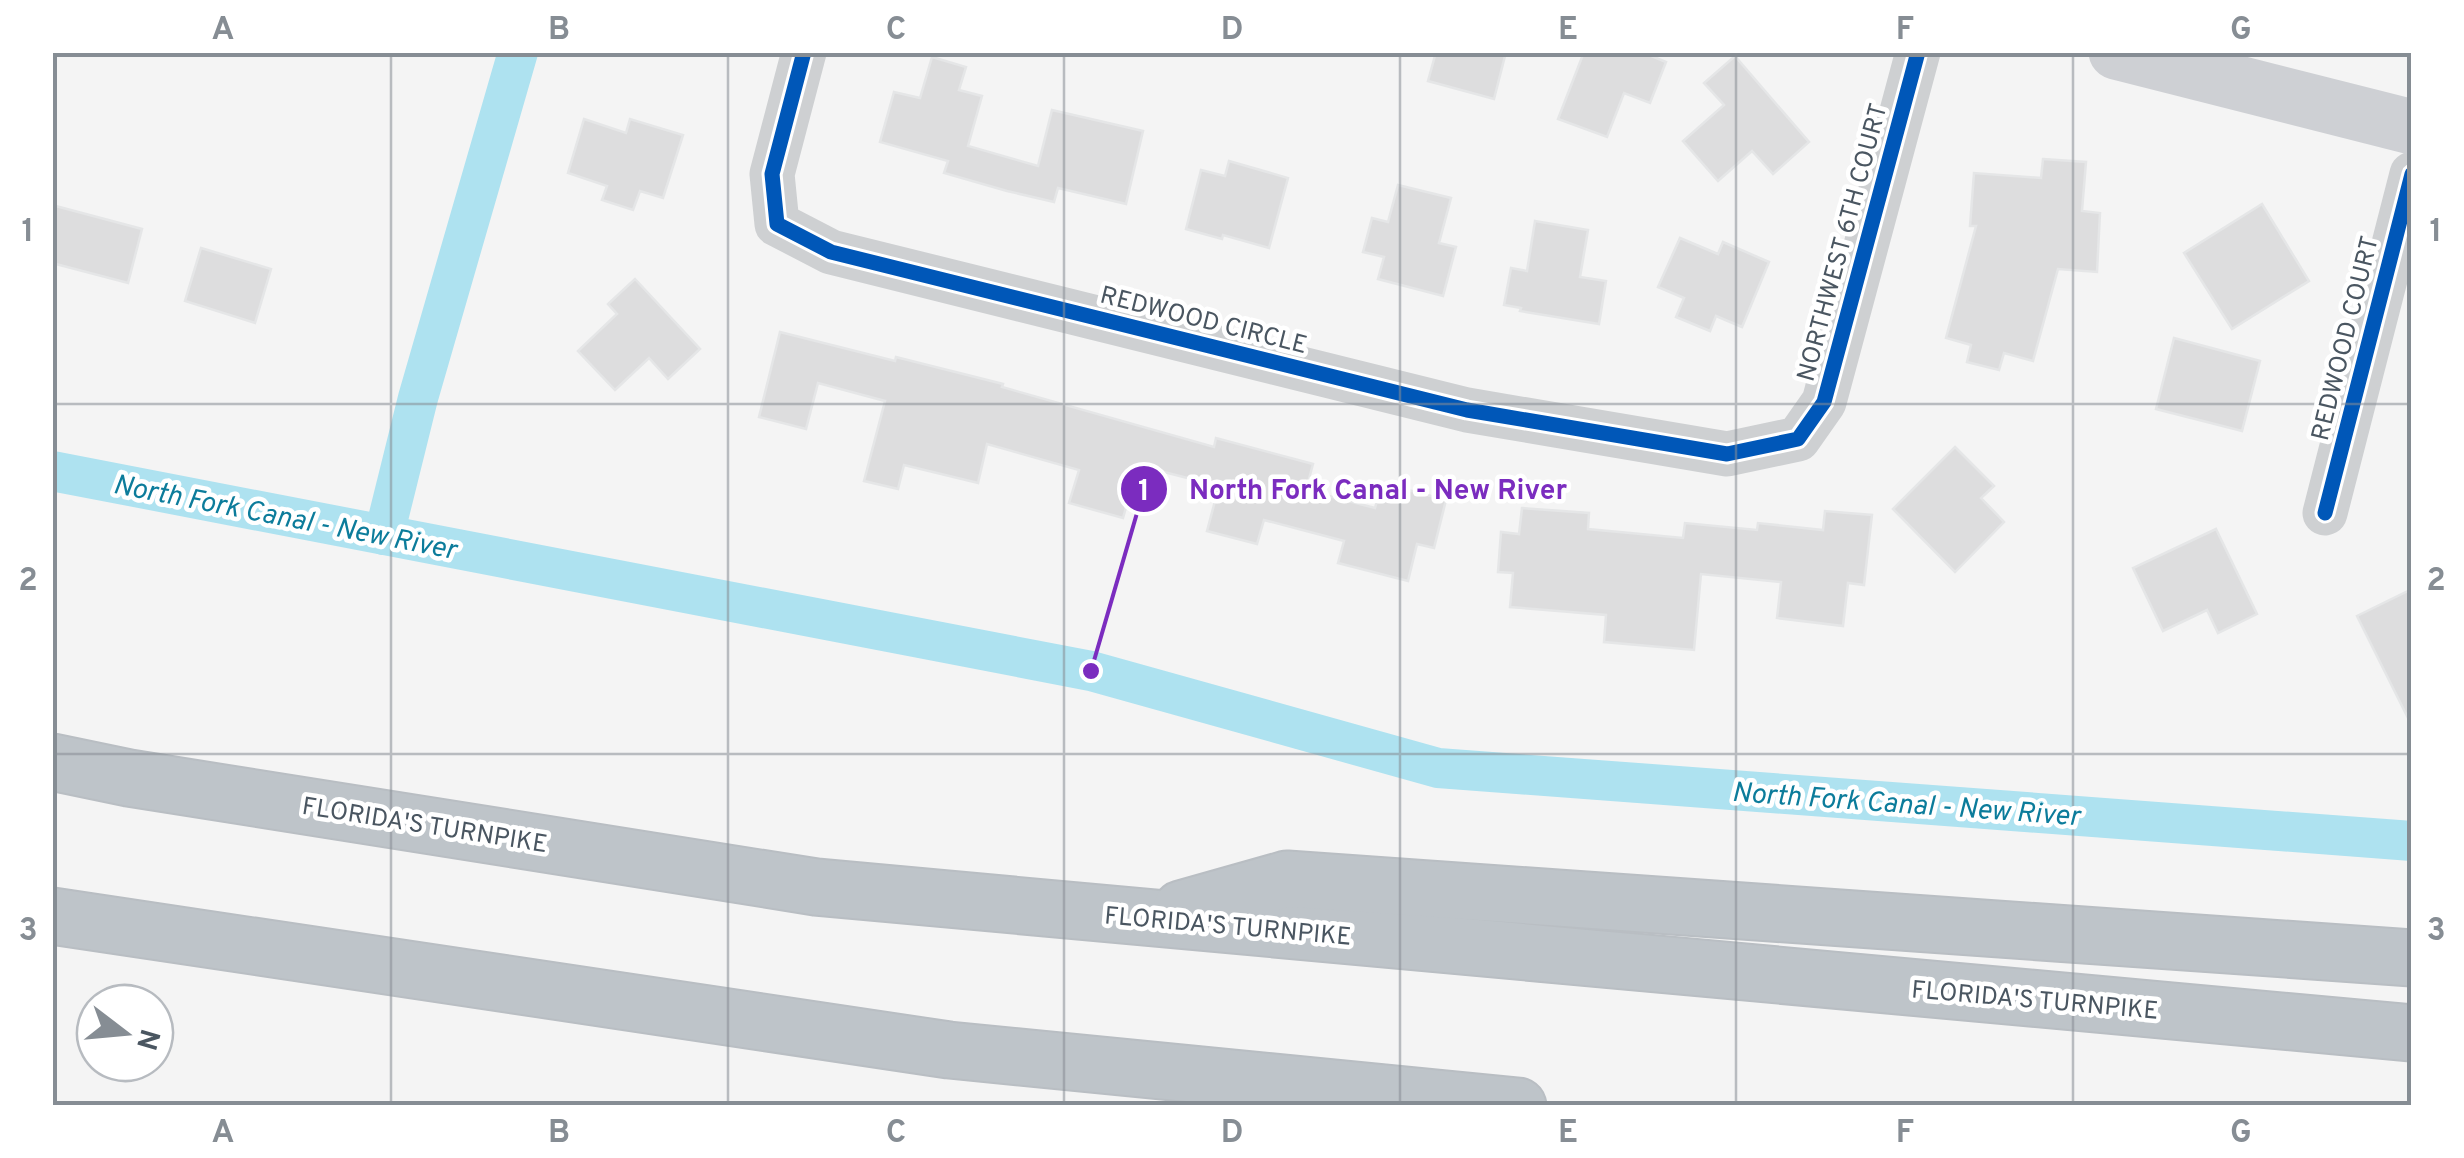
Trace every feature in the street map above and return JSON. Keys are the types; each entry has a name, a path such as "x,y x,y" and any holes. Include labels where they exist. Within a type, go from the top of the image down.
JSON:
{"highway":[{"name":"FLORIDA'S TURNPIKE","path":"52,762 149,781 816,886 2412,1033"},
{"path":"1150,918 1287,878 2412,958"},
{"path":"52,916 950,1050 1518,1106"}],"street":[{"name":"REDWOOD CIRCLE","path":"804,52 772,174 777,224 831,252 1467,410 1727,454 1798,439"},
{"name":"NORTHWEST 6TH COURT","path":"1798,439 1824,402 1918,52"},
{"path":"2116,52 2412,126"},
{"name":"REDWOOD COURT","path":"2326,513 2412,174"}],"building":[{"path":"1436,52 1506,52 1494,99 1428,81"},
{"path":"1584,52 1642,52 1666,62 1650,103 1624,93 1607,137 1558,119"},
{"path":"1735,56 1809,142 1773,174 1752,151 1718,181 1683,141 1724,105 1704,83"},
{"path":"932,57 966,67 959,90 982,96 968,146 1038,166 1052,110 1143,131 1126,204 1058,188 1054,202 1007,191 944,173 948,161 880,142 894,92 920,98"},
{"path":"584,119 626,133 630,119 683,135 663,198 640,191 633,210 602,200 607,186 568,173"},
{"path":"2043,159 2086,162 2082,211 2100,213 2097,272 2058,269 2033,361 2004,353 1999,370 1967,362 1971,345 1946,338 1976,226 1970,226 1974,173 2041,178"},
{"path":"1229,161 1288,178 1269,248 1186,229 1201,170 1225,176"},
{"path":"1398,185 1451,198 1439,243 1456,247 1443,296 1378,279 1384,257 1363,252 1372,218 1388,222"},
{"path":"2262,204 2309,281 2232,329 2184,253"},
{"path":"52,205 142,229 128,283 52,263"},
{"path":"1535,221 1588,230 1580,277 1606,281 1599,324 1504,305 1511,268 1527,271"},
{"path":"1680,238 1718,254 1723,242 1769,262 1742,327 1716,316 1710,331 1676,317 1684,298 1658,287"},
{"path":"201,248 271,269 255,323 185,301"},
{"path":"635,279 700,349 668,379 649,358 615,390 578,351 617,314 608,304"},
{"path":"780,332 1003,384 1002,387 1214,447 1216,438 1313,464 1306,490 1375,508 1382,483 1446,500 1434,548 1417,544 1408,581 1338,563 1344,541 1264,520 1257,544 1207,531 1219,486 1152,469 1150,476 1136,472 1123,518 1069,503 1079,470 987,444 978,483 904,465 898,489 864,481 885,401 818,383 806,429 759,417"},
{"path":"2174,338 2260,361 2242,431 2156,409"},
{"path":"1955,447 1994,486 1981,498 2004,522 1955,572 1893,509"},
{"path":"1522,508 1589,513 1588,529 1683,538 1685,523 1757,530 1758,523 1823,530 1825,511 1872,515 1864,585 1848,583 1843,626 1777,618 1781,582 1701,574 1694,650 1604,642 1606,615 1510,607 1513,573 1498,572 1501,532 1519,534"},
{"path":"2216,529 2257,614 2218,633 2207,610 2163,631 2133,568"},
{"path":"2412,589 2412,726 2357,616"}],"waterway":[{"path":"384,535 418,398 518,52"},
{"name":"North Fork Canal - New River","path":"52,471 1091,671 1438,768 2412,841"}],"cycle path":[{"path":"804,52 772,174 777,224 831,252 1467,410 1727,454 1798,439 1824,402 1918,52"},
{"path":"2325,513 2412,174"}],"place":[{"name":"North Fork Canal - New River","path":"1091,671"}]}
